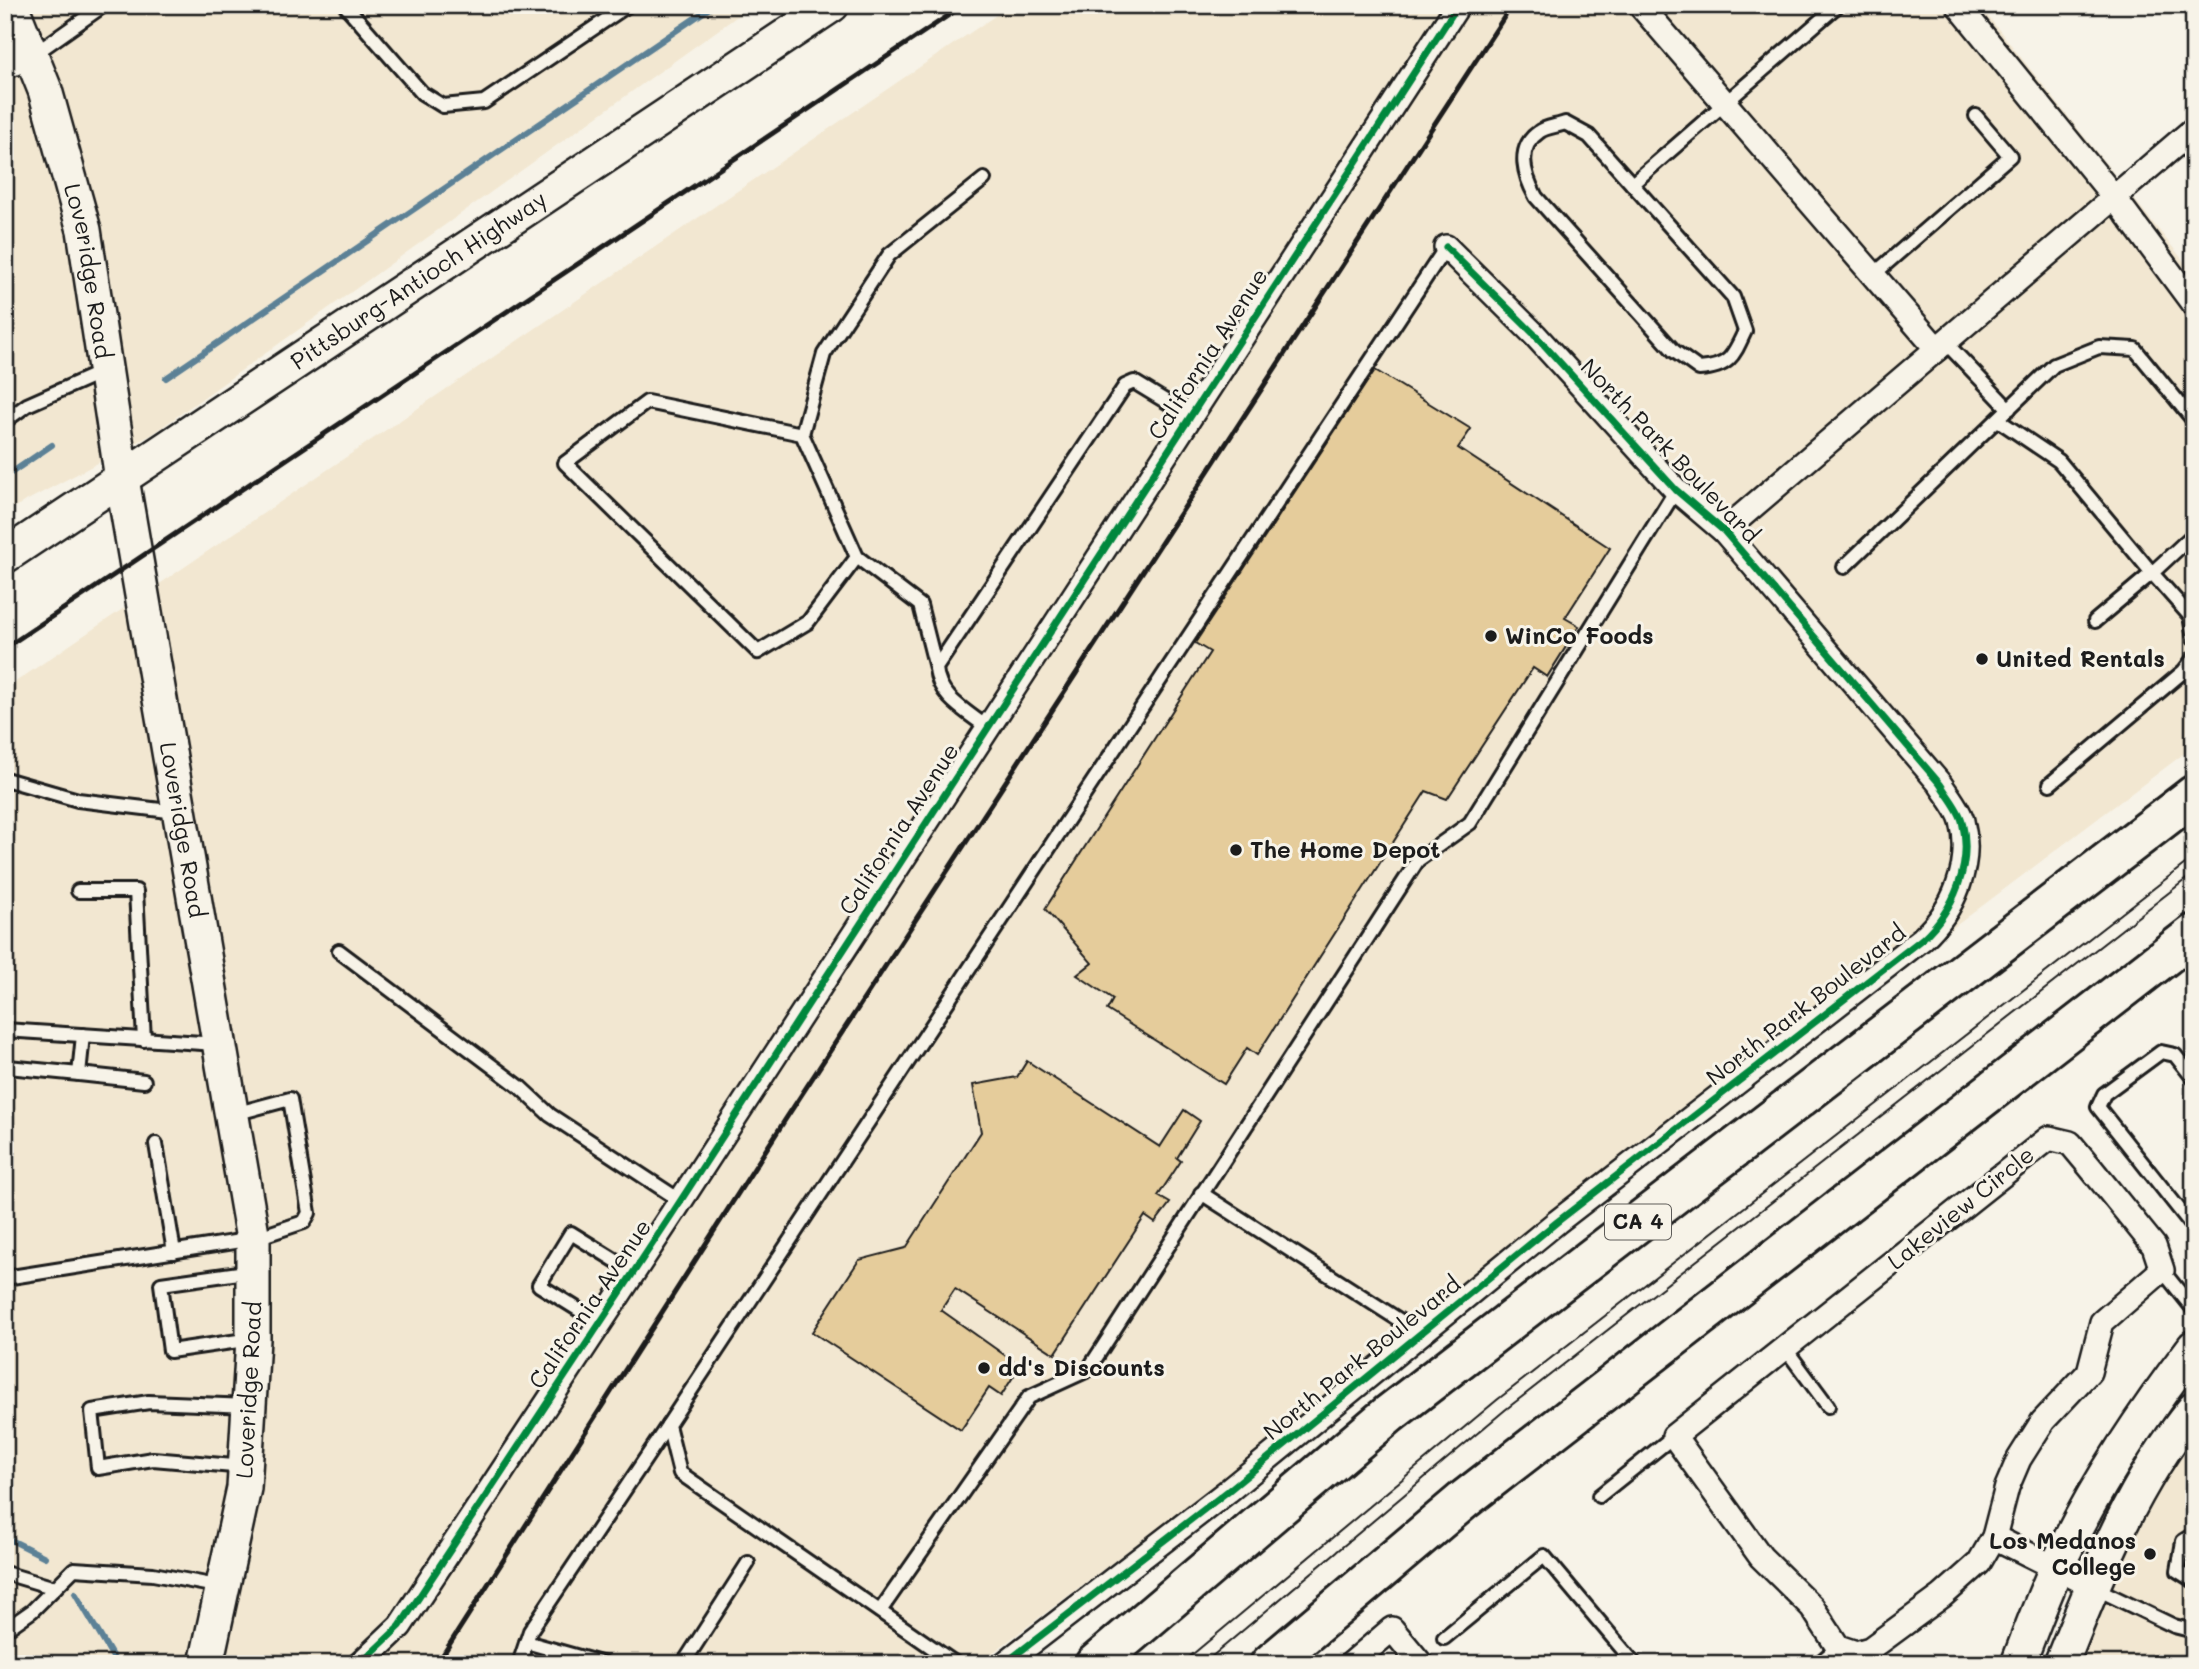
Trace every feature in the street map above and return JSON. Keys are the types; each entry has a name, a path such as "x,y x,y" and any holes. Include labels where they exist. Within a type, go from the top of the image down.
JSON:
{"highway":[{"name":"CA 4","path":"1096,1664 1389,1414 2194,796"},
{"path":"1269,1664 1465,1499 2194,934"}],"main road":[{"name":"Loveridge Road","path":"10,5 19,61 45,90 84,230 122,479 233,1114 253,1255 253,1339 244,1488 206,1664"},
{"name":"Pittsburg-Antioch Highway","path":"5,556 832,5"},
{"path":"2018,1664 2056,1568 2153,1400 2194,1347"},
{"path":"2061,1664 2120,1522 2172,1436 2194,1409"}],"street":[{"name":"California Avenue","path":"360,1664 400,1626 681,1201 1458,5"},
{"path":"1640,5 1873,275 1941,345"},
{"path":"1958,5 2114,197 2194,305"},
{"name":"North Park Boulevard","path":"1724,531 2194,129"},
{"name":"North Park Boulevard","path":"1004,1664 1228,1491 1557,1223 1922,939 1941,922 1957,890 1965,842 1962,818 1940,784 1724,531 1676,490 1535,335 1446,247"},
{"name":"Lakeview Circle","path":"1674,1436 2049,1138 2070,1143 2154,1246 2162,1270"},
{"path":"1674,1436 1761,1557 1812,1606 1838,1647 1856,1653 1870,1649 1942,1596 1979,1563 1994,1537 2007,1487 2019,1459 2043,1421 2089,1371 2102,1322 2113,1309 2162,1270"},
{"path":"1994,1537 2092,1586"},
{"path":"1351,1664 1392,1629 1421,1664"}],"lane":[{"path":"19,61 104,5"},
{"path":"345,5 422,93 443,106 484,102 628,5"},
{"path":"1632,184 1838,5"},
{"path":"1873,275 2010,156 1976,116"},
{"path":"1565,123 1589,136 1632,184 1733,297 1745,331 1735,354 1719,368 1699,369 1674,351 1536,197 1526,177 1524,153 1538,132 1565,123"},
{"path":"984,179 890,255 824,354 802,434 857,557 920,605 936,668 937,684 957,705 988,728"},
{"path":"519,1664 530,1631 1446,247"},
{"path":"1941,345 2009,410"},
{"path":"1844,567 2054,365 2099,347 2135,349 2194,421"},
{"path":"5,421 27,405 105,370"},
{"path":"936,668 1125,386 1135,382 1191,416"},
{"path":"802,434 647,402 565,463 758,652 808,622 857,557"},
{"path":"1998,420 2059,461 2190,615 2194,639"},
{"path":"880,1611 1029,1396 1088,1370 1418,860 1470,823 1676,490"},
{"path":"2095,621 2194,534"},
{"path":"2050,784 2184,671 2194,658"},
{"path":"5,779 78,800 181,813"},
{"path":"78,891 136,891 144,1040"},
{"path":"340,951 520,1087 550,1115 681,1201"},
{"path":"5,1030 221,1045"},
{"path":"79,1074 83,1035"},
{"path":"2194,1079 2175,1055 2161,1052 2104,1094 2098,1107 2194,1228"},
{"path":"8,1067 144,1081"},
{"path":"233,1114 287,1098 292,1101 308,1217 253,1255 160,1284 170,1351 253,1339"},
{"path":"156,1144 174,1252"},
{"path":"1201,1193 1421,1334"},
{"path":"600,1323 539,1285 571,1233 634,1272"},
{"path":"5,1278 174,1252 253,1255"},
{"path":"2162,1270 2194,1310"},
{"path":"1785,1348 1828,1406"},
{"path":"245,1467 153,1459 98,1468 92,1411 149,1402 249,1406"},
{"path":"668,1425 680,1473 956,1664"},
{"name":"Lakeview Circle","path":"1599,1496 1674,1436"},
{"path":"2194,1534 2183,1541 2178,1571 2194,1581"},
{"path":"1444,1639 1544,1556 1635,1664"},
{"path":"683,1664 748,1563"},
{"path":"5,1630 32,1611 74,1569 153,1574 223,1587"},
{"path":"5,1573 55,1588"},
{"path":"2092,1586 2174,1626 2194,1632"},
{"path":"526,1642 604,1664"},
{"path":"1818,1664 1838,1647"}],"shaded area":[{"path":"5,5 753,5 151,435 5,512"},
{"path":"1011,5 1979,5 2194,274 2194,746 978,1664 5,1664 5,689"},
{"name":"Los Medanos College","path":"2194,1409 2194,1664 2061,1664"}],"building":[{"path":"1375,370 1471,429 1458,448 1610,548 1565,618 1579,626 1547,677 1533,668 1447,799 1426,791 1257,1055 1247,1048 1224,1084 1107,1010 1113,999 1077,975 1092,963 1045,909 1210,652 1195,643"},
{"path":"1027,1061 1160,1147 1184,1110 1200,1121 1177,1158 1181,1161 1158,1196 1170,1203 1155,1223 1145,1216 1055,1354 955,1289 941,1310 1020,1366 1001,1396 989,1388 961,1430 812,1332 859,1260 906,1248 981,1132 973,1085 1017,1077"}],"waterway":[{"path":"166,378 714,5"},
{"path":"5,477 52,445"},
{"path":"5,1537 45,1557"},
{"path":"75,1593 117,1664"}],"tram line":[{"path":"1181,1664 1497,1400 2194,857"},
{"path":"1203,1664 1505,1410 2194,873"}],"railway":[{"path":"5,648 964,5"},
{"path":"437,1664 785,1120 1512,5"}],"cycle path":[{"path":"360,1664 400,1626 672,1214 1458,5"},
{"path":"1004,1664 1228,1491 1557,1222 1922,939 1952,901 1963,870 1965,838 1962,821 1940,784 1724,531 1676,490 1535,335 1446,247"}],"place":[{"name":"WinCo Foods","path":"1491,636"},
{"name":"United Rentals","path":"1982,659"},
{"name":"The Home Depot","path":"1236,850"},
{"name":"dd's Discounts","path":"984,1368"},
{"name":"Los Medanos College","path":"2150,1554"}]}
